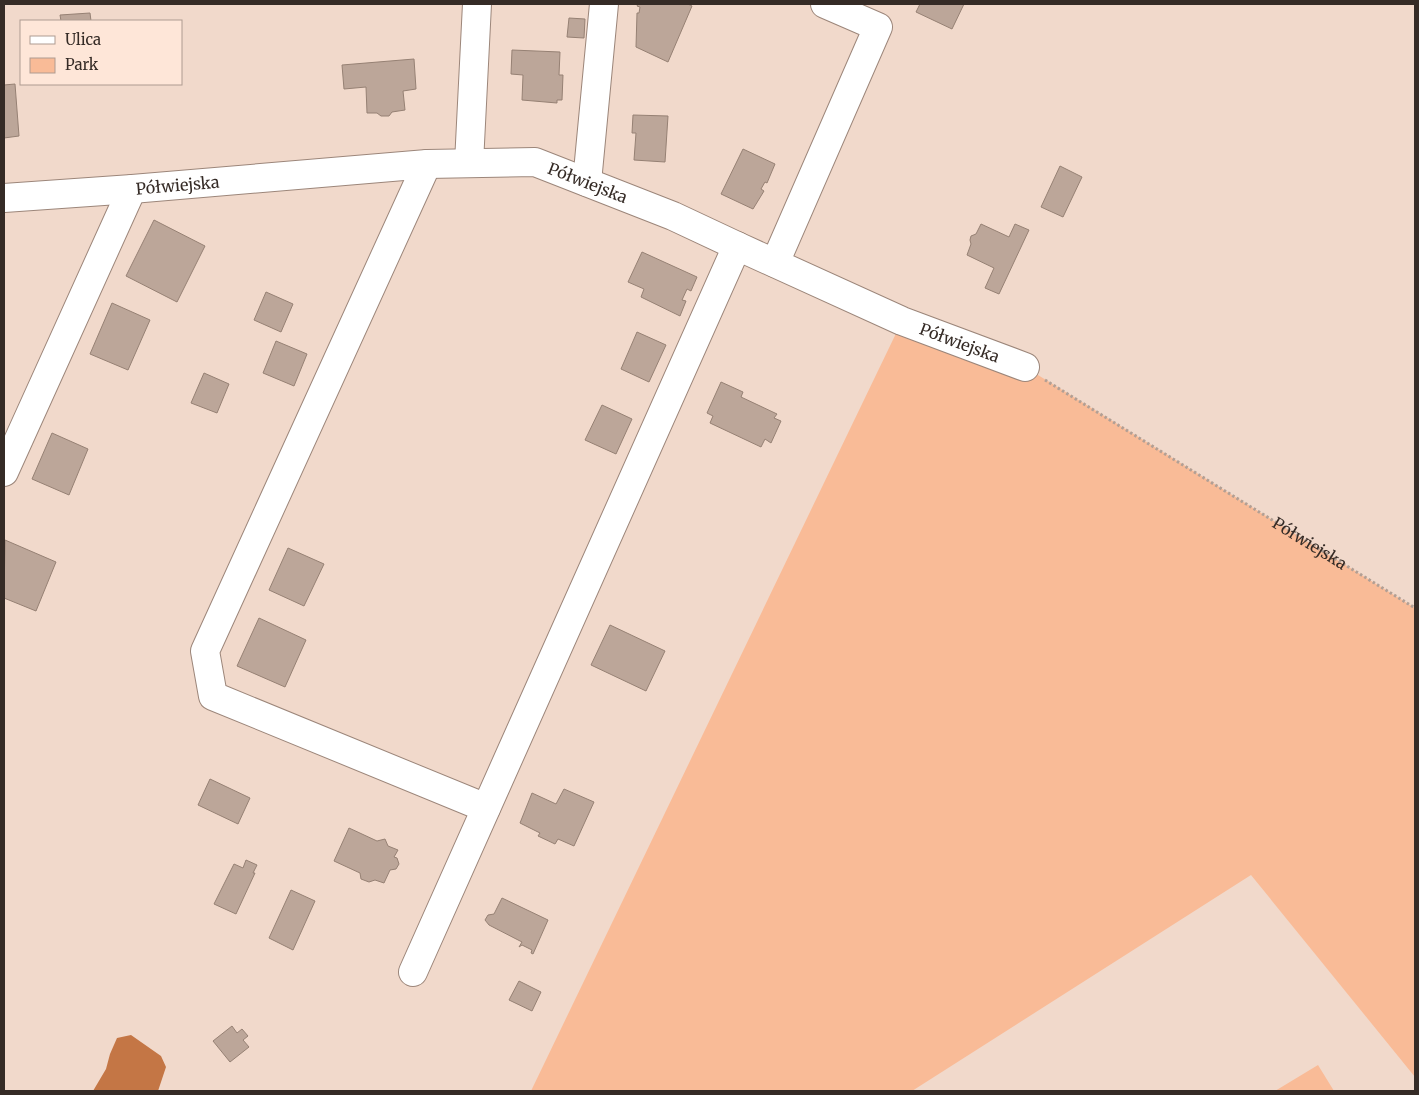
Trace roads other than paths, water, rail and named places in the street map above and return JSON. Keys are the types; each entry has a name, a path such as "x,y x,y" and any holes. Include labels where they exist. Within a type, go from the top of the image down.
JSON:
{"street":[{"path":"469,163 477,4"},
{"path":"587,182 604,4"},
{"path":"775,262 878,27 824,4"},
{"name":"Półwiejska","path":"4,198 426,164 535,162 673,216 902,321 1025,367"},
{"path":"426,164 205,651 213,696 486,808"},
{"path":"4,472 132,189"},
{"path":"413,972 737,246"}]}
